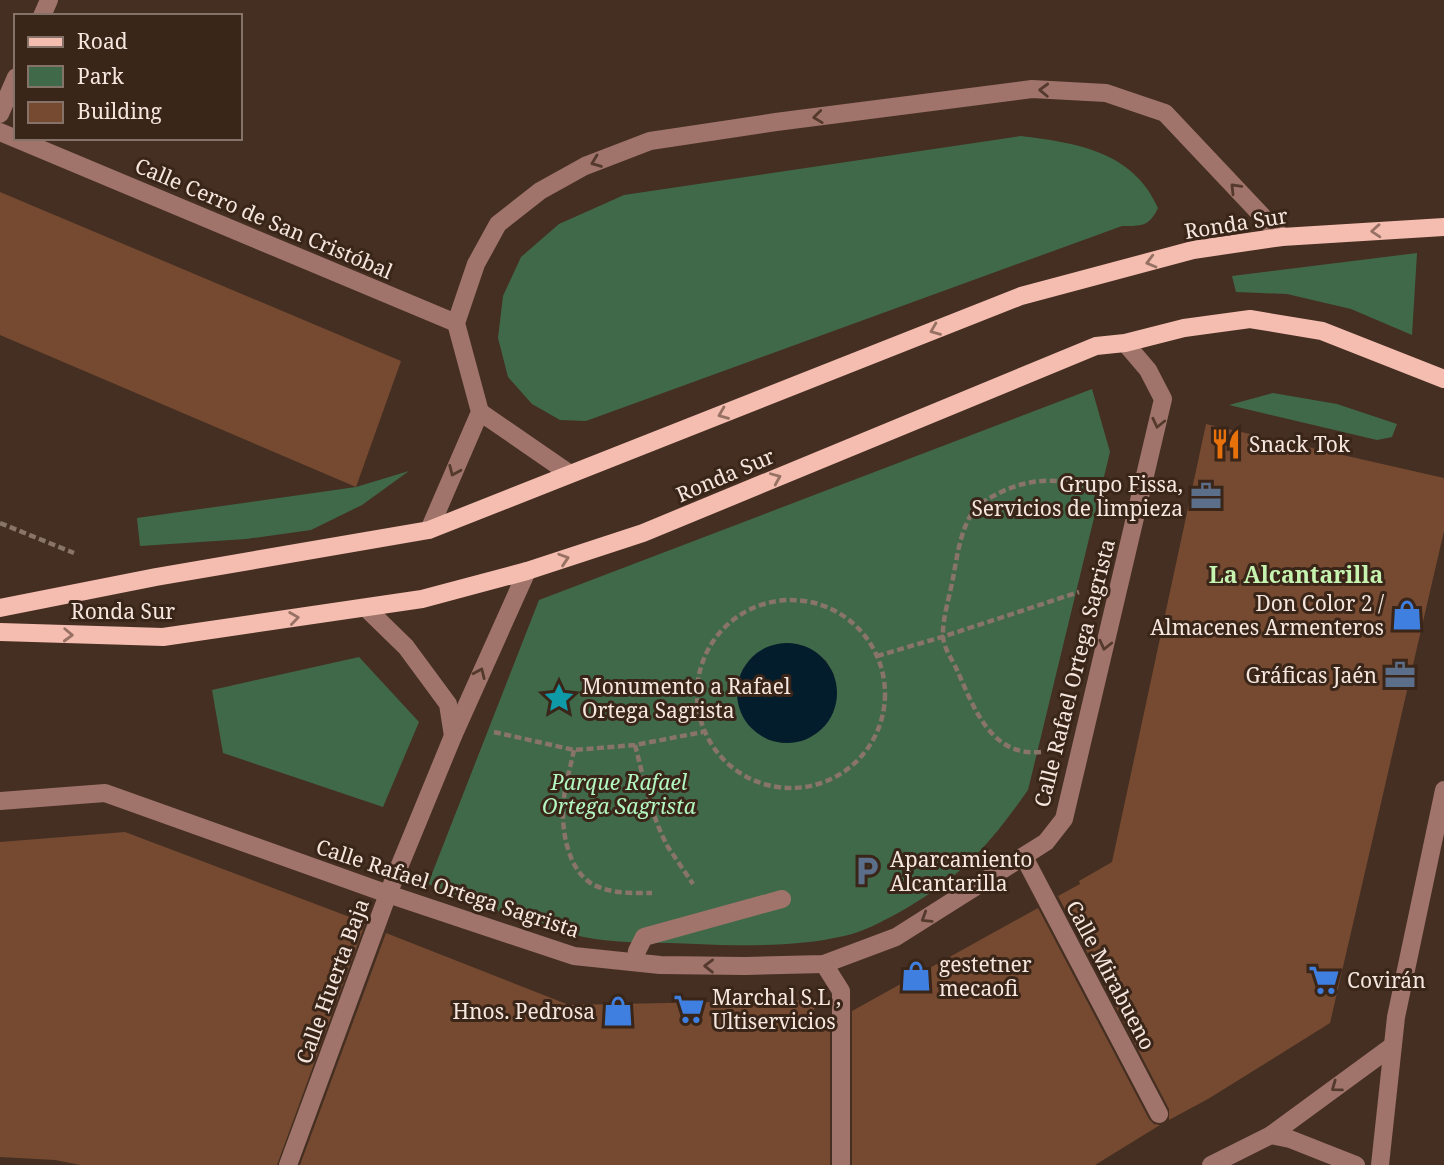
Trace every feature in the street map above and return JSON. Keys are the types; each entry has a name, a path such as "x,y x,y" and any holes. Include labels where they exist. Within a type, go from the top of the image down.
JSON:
{"main road":[{"name":"Ronda Sur","path":"0,608 156,577 429,530 1021,296 1194,250 1282,237 1444,227"},
{"name":"Ronda Sur","path":"0,632 163,638 422,599 527,571 643,533 1096,346 1125,343 1184,328 1250,319 1322,331 1444,379"}],"street":[{"path":"0,114 14,82"},
{"path":"429,530 480,412 456,323 476,264 498,225 540,191 585,166 650,141 1032,89 1106,93 1165,113 1282,237"},
{"name":"Calle Cerro de San Cristóbal","path":"19,140 456,323"},
{"name":"Calle Rafael Ortega Sagrista","path":"0,802 105,793 388,894 574,956 660,965 745,967 824,964 896,937 1046,842 1064,819 1163,399 1148,370 1125,343"},
{"path":"480,412 570,474"},
{"name":"Calle Huerta Baja","path":"288,1165 388,894 453,736 527,571"},
{"path":"366,608 406,648 448,704 453,736"},
{"path":"1380,1165 1391,1047 1436,870 1444,790"},
{"name":"Calle Mirabueno","path":"1024,857 1158,1114"},
{"path":"635,962 636,951 644,937 782,899"},
{"path":"824,964 841,991 841,1165"},
{"path":"1211,1165 1270,1135 1391,1047"},
{"path":"1270,1135 1290,1139 1356,1165"}],"path":[{"path":"1046,752 1027,754 995,738 971,702 942,637 958,554 969,521 977,507 1014,486 1034,481 1057,480 1106,489"},
{"path":"0,523 85,558"},
{"path":"877,656 1090,588"},
{"path":"801,600 832,610 859,628 877,656 884,684 883,713 872,741 860,757 829,781 800,788 771,786 743,775 720,756 704,732 696,700 700,667 714,638 738,615 768,602 801,600"},
{"path":"483,730 574,750 635,745 704,732"},
{"path":"635,745 650,805 658,825 668,846 698,891"},
{"path":"574,750 563,807 565,832 577,869 583,877 607,890 660,892"}],"green space":[{"path":"1021,136 1082,147 1118,162 1134,174 1147,189 1158,208 1155,214 1144,224 1122,226 586,421 560,420 532,404 508,377 498,338 503,296 521,257 559,224 624,195"},
{"path":"1417,253 1412,335 1351,309 1287,294 1236,292 1232,276"},
{"name":"Parque Rafael Ortega Sagrista","path":"1092,389 1110,452 1028,790 985,845 955,874 919,900 858,932 826,940 770,945 607,941 531,923 428,884 539,600","holes":["814,651 826,661 834,675 783,743 767,739 754,730 738,684 743,669 753,656"]},
{"path":"1273,393 1337,404 1397,424 1392,437 1377,440 1229,405"},
{"path":"409,471 362,505 311,530 246,539 140,546 137,518 356,487"},
{"path":"359,657 419,722 383,807 223,753 212,690"}],"water":[{"path":"787,643 806,647 822,658 833,674 837,693 833,712 822,728 806,739 787,743 768,739 752,728 741,712 737,693 741,674 752,658 768,647"}],"building":[{"path":"0,192 401,361 356,487 0,335"},
{"path":"1206,424 1444,478 1444,531 1330,1023 1208,1099 1169,1120 1169,1109 1058,896 1112,862"},
{"path":"125,832 365,924 277,1165 80,1165 55,1160 0,1157 0,842"},
{"path":"1038,908 1149,1119 1160,1125 1095,1165 852,1165 852,1011"},
{"path":"386,933 569,1005 814,1000 815,1032 830,1024 830,1165 300,1165"}],"place":[{"name":"Snack Tok","path":"1226,444"},
{"name":"Grupo Fissa, Servicios de limpieza","path":"1206,496"},
{"name":"Don Color 2 / Almacenes Armenteros","path":"1407,615"},
{"name":"Gráficas Jaén","path":"1400,675"},
{"name":"Monumento a Rafael Ortega Sagrista","path":"559,698"},
{"name":"Aparcamiento Alcantarilla","path":"867,871"},
{"name":"gestetner mecaofi","path":"916,976"},
{"name":"Covirán","path":"1324,980"},
{"name":"Marchal S.L , Ultiservicios","path":"689,1009"},
{"name":"Hnos. Pedrosa","path":"618,1011"}],"district":[{"name":"La Alcantarilla","path":"1296,574"}]}
